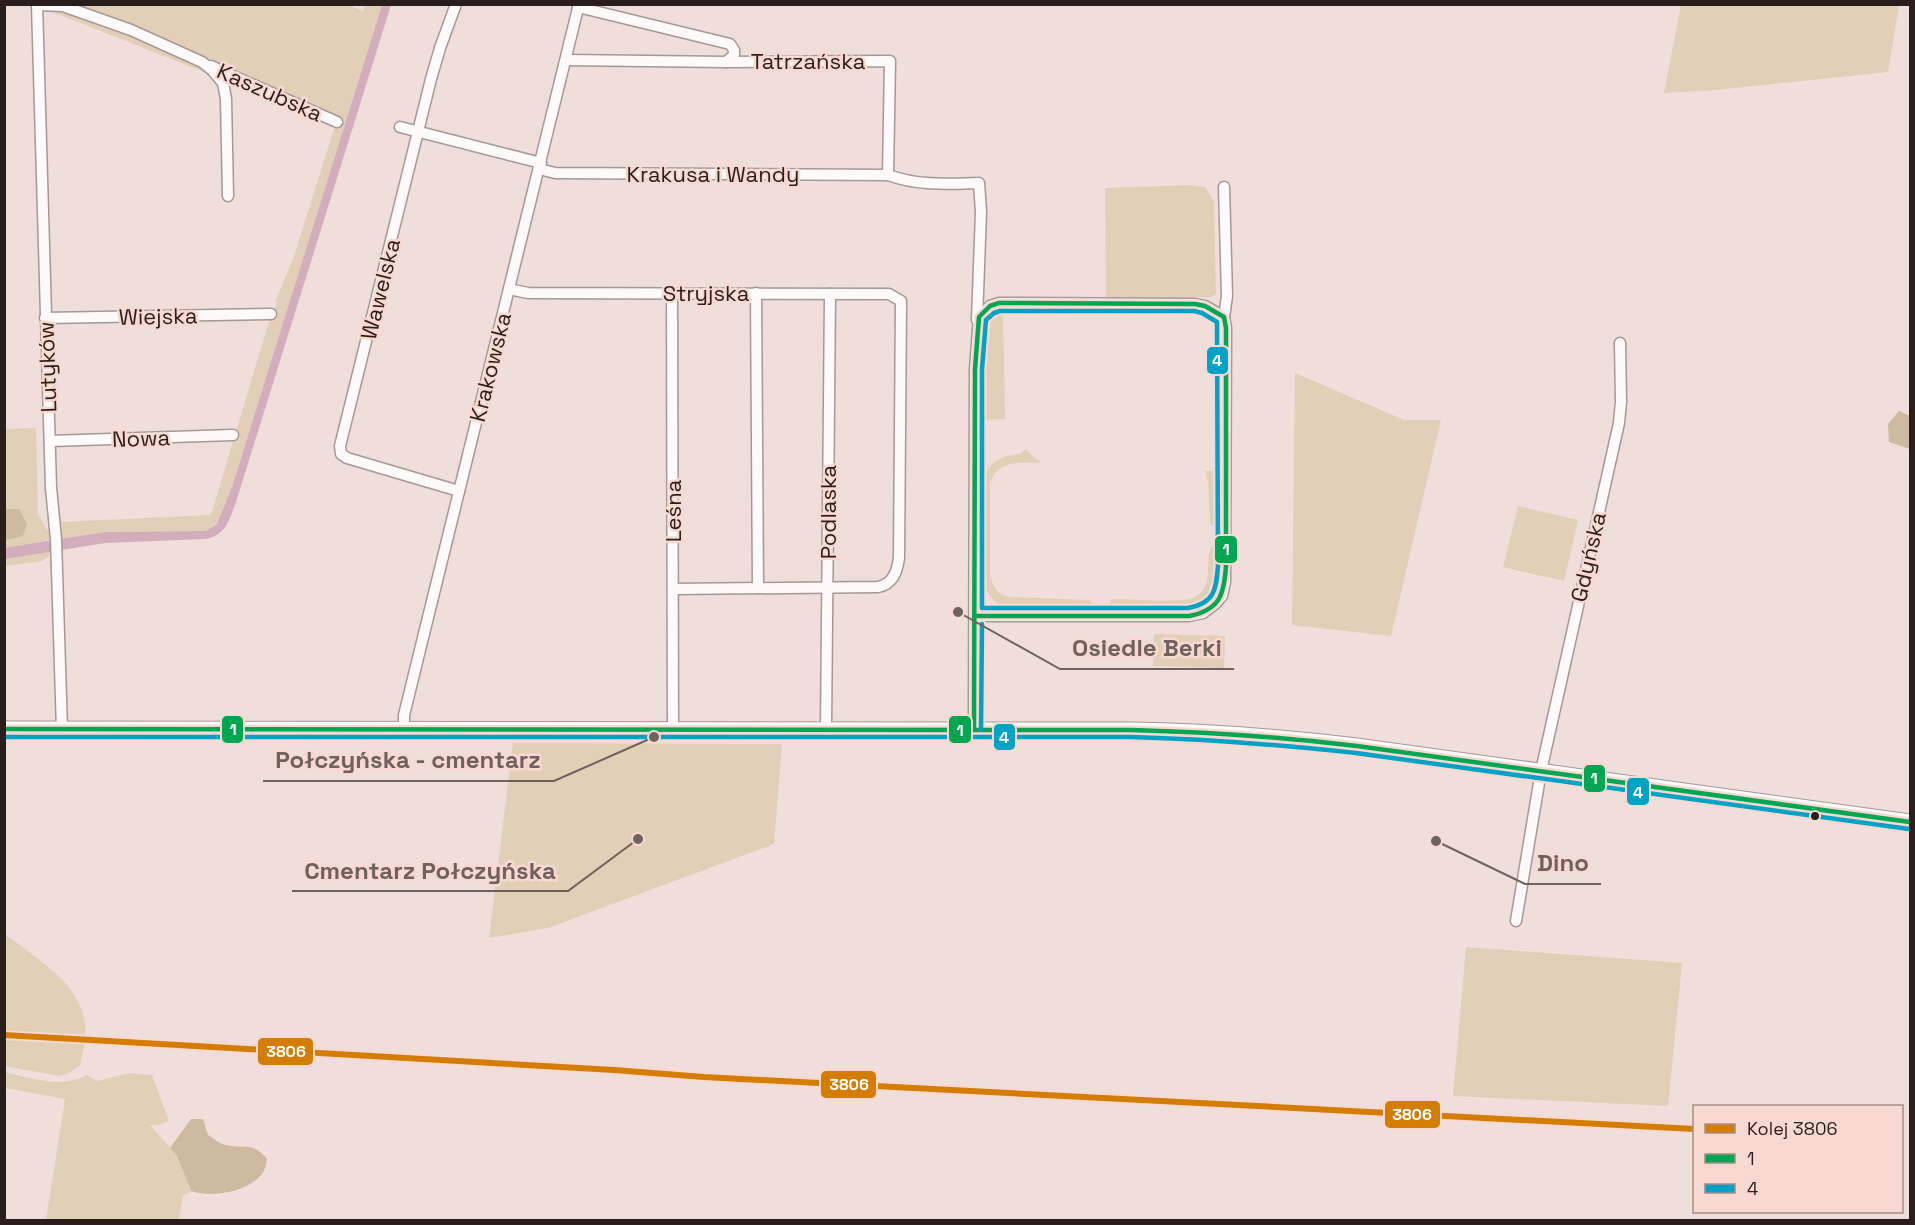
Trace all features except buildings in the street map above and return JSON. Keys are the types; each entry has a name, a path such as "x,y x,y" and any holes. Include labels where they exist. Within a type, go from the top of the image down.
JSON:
{"main road":[{"path":"4,729 1165,730 1240,734 1348,745 1911,822"}],"street":[{"name":"Wawelska","path":"456,4 440,48 340,446 341,454 347,458 459,491"},
{"name":"Kaszubska","path":"37,5 63,6 131,30 337,122"},
{"name":"Lutyków","path":"37,5 45,318 51,488 56,539 62,730"},
{"name":"Krakowska","path":"404,730 404,716 579,6"},
{"name":"Tatrzańska","path":"579,6 730,44 734,55 726,62"},
{"name":"Tatrzańska","path":"566,60 890,61 888,175"},
{"name":"Kaszubska","path":"202,62 223,83 226,99 228,196"},
{"name":"Krakusa i Wandy","path":"400,127 540,166 555,173 888,175 904,181 926,184 979,183 981,212 977,325"},
{"path":"975,616 1189,616 1203,613 1218,602 1223,592 1226,566 1226,328 1224,317 1227,296 1224,187"},
{"name":"Stryjska","path":"509,289 528,293 889,294 901,301 897,569 890,581 882,586 828,589"},
{"name":"Leśna","path":"672,292 673,730"},
{"path":"756,293 758,588"},
{"name":"Podlaska","path":"826,730 830,294"},
{"path":"974,730 975,369 977,325 981,313 999,303 1194,304 1205,306 1224,317"},
{"name":"Wiejska","path":"45,318 271,314"},
{"name":"Gdyńska","path":"1516,921 1541,771 1619,423 1622,402 1620,343"},
{"name":"Nowa","path":"50,441 233,435"},
{"path":"673,589 828,589"}],"shaded area":[{"path":"347,4 363,11 365,5 382,5 232,487 217,524 206,531 105,532 61,540 60,522 211,515 267,328 277,303 275,302 293,259 335,126 235,83 237,72 193,52 73,5"},
{"path":"1681,4 1899,5 1888,72 1664,93"},
{"path":"382,5 391,5 236,502 226,526 218,534 205,539 105,543 5,559 5,548 10,547 105,532 206,531 217,524 232,487"},
{"path":"58,12 112,26 179,57 209,74 58,14 52,14"},
{"path":"1189,185 1205,187 1214,201 1216,294 1211,297 1106,299 1105,188"},
{"path":"1003,309 1005,419 983,420 984,323 990,315"},
{"path":"1295,373 1404,420 1441,420 1391,636 1292,625"},
{"path":"1899,411 1910,416 1910,449 1889,442 1888,424"},
{"path":"36,428 38,514 50,535 49,542 5,548 4,429"},
{"path":"1026,449 1042,463 1010,464 998,471 990,485 991,580 999,592 1005,596 1089,600 1093,606 1088,609 1003,607 992,598 985,586 982,577 980,486 983,476 994,462 1021,453"},
{"path":"1205,471 1218,471 1219,525 1210,524 1208,482"},
{"path":"1518,506 1578,520 1564,581 1503,567"},
{"path":"5,509 19,509 27,524 23,536 5,540"},
{"path":"1215,543 1220,548 1219,576 1213,596 1205,604 1196,609 1183,610 1112,610 1109,607 1111,600 1115,599 1169,601 1195,597 1206,585 1210,551"},
{"path":"50,551 50,555 42,561 5,566 5,559"},
{"path":"1154,634 1225,636 1224,668 1153,666"},
{"path":"513,743 782,744 774,844 548,928 489,938"},
{"path":"4,933 59,976 70,989 79,1003 84,1019 85,1037 5,1033"},
{"path":"1466,947 1682,963 1668,1106 1453,1096"},
{"path":"4,1039 85,1043 80,1065 69,1073 59,1076 5,1066"},
{"path":"4,1072 56,1082 87,1075 97,1081 130,1073 152,1075 169,1121 159,1125 150,1125 177,1156 191,1192 183,1195 179,1220 46,1220 65,1099 5,1088"},
{"path":"191,1119 203,1119 208,1135 221,1143 252,1148 261,1153 267,1159 263,1173 248,1185 229,1192 209,1194 191,1191 177,1156 170,1148"}],"rail line":[{"name":"3806","path":"4,1035 704,1077 1693,1129"}],"transit line":[{"name":"1","path":"974,730 975,369 979,317 990,306 999,303 1195,304 1205,306 1224,317 1226,328 1226,566 1222,593 1214,605 1208,610 1189,616 975,616"},
{"name":"4","path":"1000,311 1194,311 1217,322 1218,566 1215,589 1204,603 1188,608 982,608 982,369 986,320 1000,311"},
{"name":"4","path":"981,730 982,624"},
{"name":"1","path":"4,729 1131,730 1188,732 1357,746 1910,822"},
{"name":"4","path":"4,737 1131,737 1187,739 1356,753 1909,829"}],"place":[{"name":"Osiedle Berki","path":"958,612"},
{"name":"Połczyńska - cmentarz","path":"654,737"},
{"name":"Cmentarz Połczyńska","path":"638,839"},
{"name":"Dino","path":"1436,841"}]}
